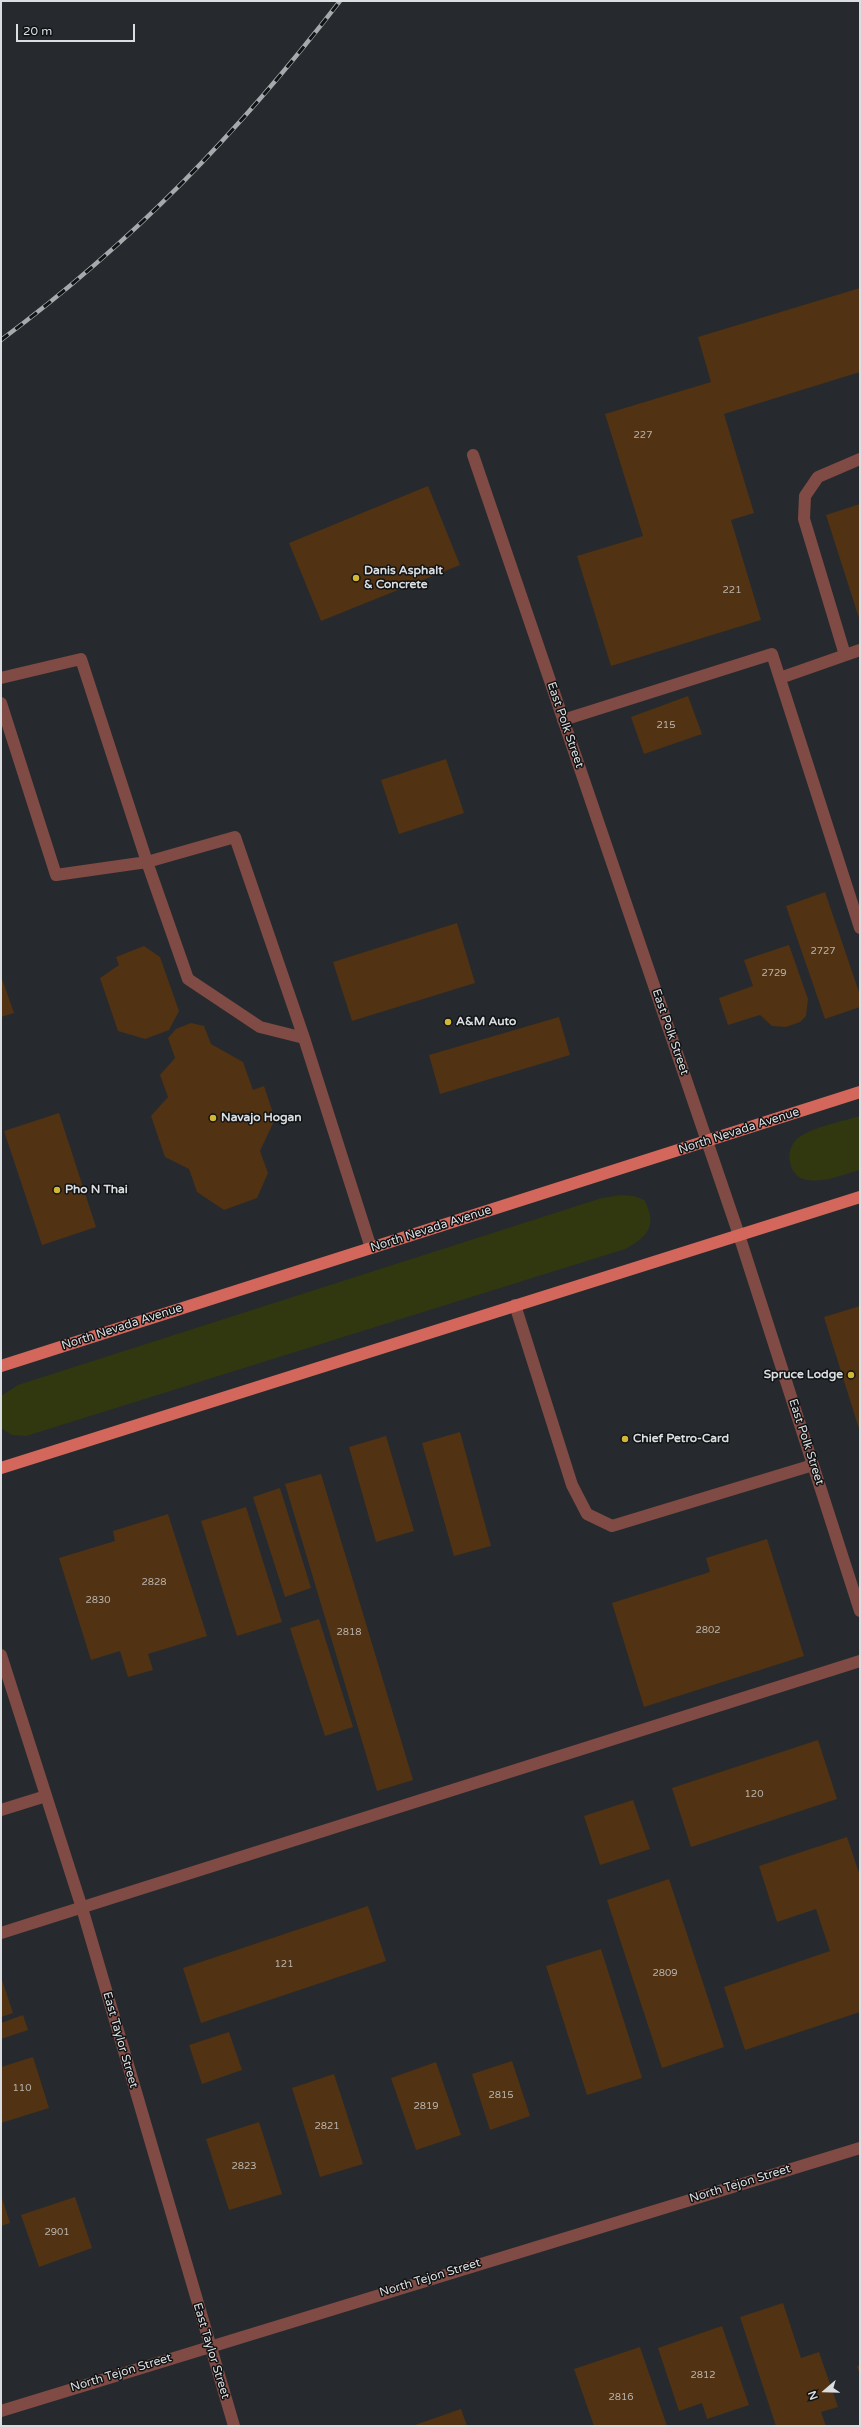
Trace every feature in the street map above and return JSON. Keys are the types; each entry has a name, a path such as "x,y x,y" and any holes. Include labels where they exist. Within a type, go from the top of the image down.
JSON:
{"main road":[{"name":"North Nevada Avenue","path":"1,1366 860,1092"},
{"path":"1,1468 860,1197"}],"street":[{"name":"East Polk Street","path":"473,455 739,1235 860,1611"},
{"path":"845,655 804,519 805,496 818,477 860,459"},
{"path":"780,678 860,650"},
{"path":"563,720 772,654 860,928"},
{"path":"1,678 81,659 147,862 188,979 260,1027 304,1038"},
{"path":"1,704 56,875 147,862 236,837 304,1038 371,1248"},
{"path":"515,1305 572,1485 587,1514 612,1526 813,1465"},
{"name":"East Taylor Street","path":"1,1655 82,1908 209,2346 234,2426"},
{"path":"1,1933 860,1661"},
{"path":"1,1810 46,1796"},
{"name":"North Tejon Street","path":"1,2411 209,2346 860,2148"}],"green space":[{"path":"860,1116 860,1170 820,1180 801,1178 794,1172 789,1156 791,1147 796,1140 817,1128"},
{"path":"621,1195 634,1196 644,1200 650,1217 650,1223 645,1235 640,1240 625,1249 26,1436 12,1435 1,1428 1,1396 18,1385 602,1198"}],"building":[{"path":"860,288 860,372 724,414 754,513 731,520 761,620 611,666 577,556 643,536 605,414 711,382 698,337"},
{"path":"428,486 460,565 321,621 289,543"},
{"path":"860,504 860,617 859,618 826,515"},
{"path":"688,696 702,734 644,754 631,717"},
{"path":"446,759 464,813 399,834 381,780"},
{"path":"825,892 860,995 860,1007 825,1019 786,906"},
{"path":"457,923 475,983 352,1021 333,962"},
{"path":"789,945 808,999 806,1016 800,1022 786,1027 772,1026 760,1015 728,1025 719,998 753,986 744,960"},
{"path":"144,946 160,957 179,1011 169,1030 145,1039 118,1031 100,978 119,965 116,957"},
{"path":"1,976 14,1013 1,1017"},
{"path":"559,1017 570,1055 440,1094 429,1055"},
{"name":"Navajo Hogan","path":"191,1023 204,1026 211,1044 243,1062 253,1090 264,1086 275,1119 260,1151 268,1173 257,1198 224,1210 197,1192 189,1169 165,1157 151,1116 168,1097 160,1075 175,1058 168,1038 176,1029"},
{"path":"59,1113 96,1227 42,1245 4,1131"},
{"name":"Spruce Lodge","path":"860,1306 860,1432 824,1317"},
{"path":"460,1432 491,1546 454,1556 422,1443"},
{"path":"386,1436 414,1531 376,1542 349,1447"},
{"path":"321,1474 413,1780 377,1791 285,1484"},
{"path":"280,1488 311,1588 285,1597 253,1497"},
{"path":"246,1507 282,1622 237,1636 201,1521"},
{"path":"168,1514 207,1636 148,1654 153,1670 128,1677 120,1651 91,1660 59,1558 115,1541 113,1531"},
{"path":"767,1539 804,1656 644,1707 612,1603 710,1572 706,1558"},
{"path":"319,1619 353,1727 325,1736 290,1628"},
{"path":"818,1740 837,1799 691,1847 672,1788"},
{"path":"633,1800 650,1849 600,1865 584,1816"},
{"path":"847,1837 860,1876 860,2012 745,2050 724,1987 830,1951 816,1909 777,1922 759,1866"},
{"path":"669,1879 724,2047 662,2068 607,1900"},
{"path":"368,1906 386,1961 201,2023 183,1968"},
{"path":"601,1949 642,2078 587,2095 546,1966"},
{"path":"1,1977 13,2013 1,2017"},
{"path":"23,2015 28,2030 1,2039 1,2023"},
{"path":"229,2032 242,2070 202,2084 189,2045"},
{"path":"33,2057 49,2108 1,2123 1,2067"},
{"path":"512,2061 530,2116 490,2130 472,2074"},
{"path":"436,2062 461,2135 416,2150 391,2078"},
{"path":"334,2074 363,2164 320,2177 292,2088"},
{"path":"259,2122 282,2194 229,2210 206,2139"},
{"path":"1,2195 10,2223 1,2226"},
{"path":"75,2197 92,2248 39,2267 21,2215"},
{"path":"783,2303 801,2358 819,2352 838,2407 821,2412 826,2426 776,2426 740,2317"},
{"path":"722,2326 749,2405 707,2419 702,2403 679,2411 658,2348"},
{"path":"640,2347 667,2426 594,2426 574,2369"},
{"path":"860,2365 860,2375 857,2366"},
{"path":"461,2409 467,2426 412,2426"}],"railway":[{"path":"1,340 96,264 140,224 223,140 302,49 340,1"}],"place":[{"name":"Danis Asphalt & Concrete","path":"356,578"},
{"name":"A&M Auto","path":"448,1022"},
{"name":"Navajo Hogan","path":"213,1118"},
{"name":"Pho N Thai","path":"57,1190"},
{"name":"Spruce Lodge","path":"851,1375"},
{"name":"Chief Petro-Card","path":"625,1439"}]}
